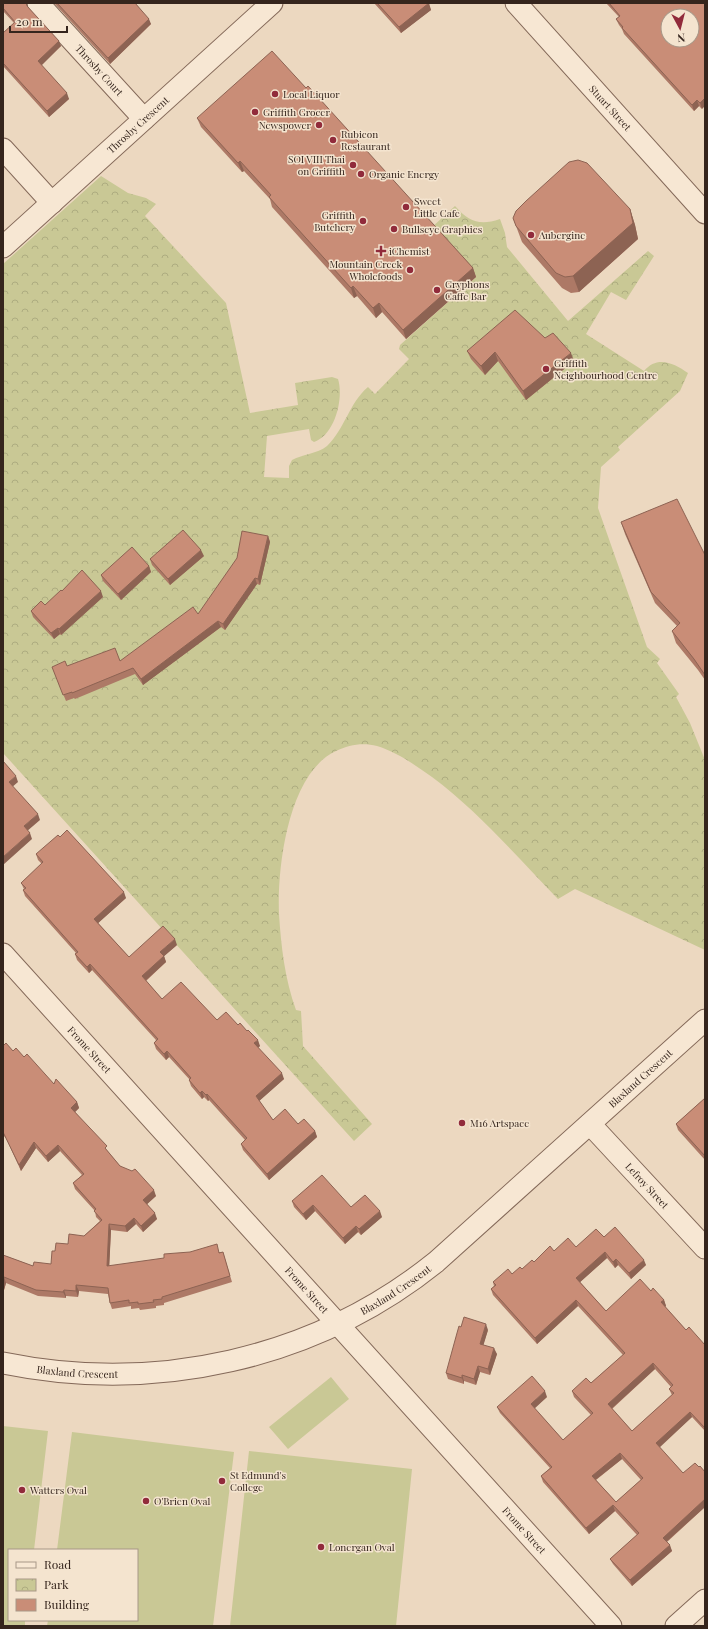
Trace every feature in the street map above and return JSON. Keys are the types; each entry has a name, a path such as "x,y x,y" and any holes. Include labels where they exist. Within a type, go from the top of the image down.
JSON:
{"street":[{"name":"Throsby Court","path":"38,3 144,119"},
{"name":"Throsby Crescent","path":"3,247 272,3"},
{"name":"Stuart Street","path":"516,3 705,213"},
{"path":"3,149 52,203"},
{"name":"Frome Street","path":"3,954 336,1324 611,1626"},
{"name":"Blaxland Crescent","path":"3,1363 60,1372 94,1374 188,1370 227,1363 267,1352 336,1324 374,1305 421,1274 514,1193 705,1020"},
{"name":"Lefroy Street","path":"590,1124 705,1248"},
{"path":"676,1626 705,1600"}],"green space":[{"path":"101,176 128,193 146,198 156,204 145,216 226,303 250,413 298,405 295,383 332,377 338,379 340,387 339,405 332,424 327,432 314,442 311,440 309,429 267,436 264,477 289,478 289,466 292,460 319,451 327,446 338,432 351,408 362,393 368,387 375,394 409,359 399,349 400,345 476,277 431,228 455,206 465,216 475,221 486,222 500,219 505,233 507,247 568,321 648,251 654,256 626,300 611,292 586,334 644,371 654,363 666,362 677,366 688,373 680,391 618,447 620,450 601,467 598,508 647,647 660,659 657,663 679,694 676,697 690,723 705,760 705,950 575,889 558,899 466,805 432,777 399,755 377,746 366,744 346,747 336,751 320,762 307,779 296,800 289,824 280,872 279,914 282,951 286,975 296,1010 301,1011 303,1046 372,1124 354,1141 3,753 3,264"},
{"path":"331,1377 349,1399 288,1449 269,1427"},
{"name":"Watters Oval","path":"3,1426 48,1431 34,1549 8,1549 8,1621 25,1621 25,1626 3,1626"},
{"name":"O'Brien Oval","path":"72,1432 234,1452 213,1626 47,1626 48,1621 138,1621 138,1549 57,1549"},
{"name":"Lonergan Oval","path":"249,1451 412,1469 396,1626 230,1626"}],"building":[{"path":"3,3 26,3 27,6 59,41 38,61 67,93 47,111 3,63 3,33 15,22 3,8"},
{"path":"57,3 135,3 149,19 108,58"},
{"path":"377,3 429,3 399,27"},
{"path":"609,3 705,3 705,98 700,103 697,100 692,105 622,28 623,27 616,19 620,16"},
{"path":"272,51 306,88 308,86 473,268 403,330 379,303 373,308 353,286 351,288 269,197 271,195 240,161 238,163 197,118"},
{"path":"578,160 587,163 630,209 633,223 573,276 565,277 556,273 516,226 513,218 516,211 526,201 569,162"},
{"path":"515,310 545,338 553,333 571,353 523,391 495,352 481,366 467,351"},
{"path":"677,499 705,555 705,675 672,631 680,623 651,592 621,522"},
{"path":"183,530 201,550 168,579 150,559"},
{"path":"242,531 268,536 258,579 255,578 223,624 218,621 141,679 133,668 72,693 63,695 52,667 65,661 67,666 115,648 120,661 193,607 198,614 237,558"},
{"path":"132,547 149,566 118,594 101,575"},
{"path":"82,570 101,591 59,629 58,628 51,633 31,611 41,601 45,605 61,590 62,591"},
{"path":"3,761 16,776 9,782 38,814 24,826 30,833 3,857"},
{"path":"67,830 124,892 94,919 129,957 163,926 175,939 160,952 164,956 142,976 162,999 181,982 217,1020 226,1012 238,1025 240,1023 247,1031 248,1030 258,1040 254,1043 282,1073 256,1096 273,1120 285,1109 298,1124 304,1119 315,1131 267,1174 241,1144 247,1138 207,1094 206,1095 202,1091 200,1093 189,1080 191,1078 167,1051 164,1054 154,1043 158,1039 90,964 87,967 75,954 78,952 23,890 26,888 21,883 43,862 36,854 58,835 60,837"},
{"path":"6,1043 13,1051 16,1048 24,1057 27,1054 54,1084 56,1079 77,1102 71,1108 107,1146 105,1148 120,1166 132,1171 135,1169 154,1190 143,1200 155,1213 141,1226 134,1218 125,1226 109,1224 107,1266 164,1258 164,1254 190,1252 217,1244 219,1253 223,1252 230,1276 162,1297 162,1299 153,1300 154,1302 138,1304 138,1302 129,1303 129,1300 110,1303 108,1288 76,1285 76,1291 64,1290 63,1292 36,1290 4,1277 3,1280 3,1255 33,1266 34,1262 51,1264 52,1251 55,1251 56,1243 68,1244 69,1234 84,1236 102,1220 94,1211 96,1209 73,1183 84,1174 58,1145 46,1156 34,1142 19,1165 3,1132 3,1046"},
{"path":"705,1098 705,1156 676,1124"},
{"path":"322,1175 351,1207 365,1195 380,1211 359,1229 356,1226 343,1238 313,1205 303,1214 292,1201"},
{"path":"615,1227 644,1260 629,1273 616,1259 613,1262 605,1252 576,1278 606,1311 640,1279 651,1291 653,1288 664,1300 661,1302 686,1330 689,1327 705,1345 705,1428 690,1412 656,1443 683,1473 695,1463 699,1467 700,1466 705,1472 705,1499 663,1538 670,1545 630,1580 610,1559 639,1533 613,1505 586,1528 541,1476 552,1467 497,1407 532,1376 545,1391 531,1404 563,1440 593,1413 572,1391 586,1378 591,1383 625,1353 576,1300 535,1338 491,1289 496,1285 493,1282 508,1269 512,1274 520,1267 522,1269 532,1260 534,1262 550,1246 554,1251 568,1238 576,1247 596,1229 604,1237","holes":["653,1363 673,1385 669,1389 674,1393 632,1431 608,1404","620,1453 643,1478 616,1502 592,1476"]},
{"path":"464,1317 486,1324 480,1344 494,1348 488,1369 478,1366 474,1379 462,1375 462,1378 446,1373 459,1326 461,1327"}],"place":[{"name":"Local Liquor","path":"275,94"},
{"name":"Griffith Grocer","path":"255,112"},
{"name":"Newspower","path":"319,125"},
{"name":"Rubicon Restaurant","path":"333,140"},
{"name":"SOI VIII Thai on Griffith","path":"353,165"},
{"name":"Organic Energy","path":"361,174"},
{"name":"Sweet Little Cafe","path":"406,207"},
{"name":"Griffith Butchery","path":"363,221"},
{"name":"Bullseye Graphics","path":"394,229"},
{"name":"Aubergine","path":"531,235"},
{"name":"iChemist","path":"381,251"},
{"name":"Mountain Creek Wholefoods","path":"410,270"},
{"name":"Gryphons Caffe Bar","path":"437,290"},
{"name":"Griffith Neighbourhood Centre","path":"546,369"},
{"name":"M16 Artspace","path":"462,1123"},
{"name":"St Edmund's College","path":"222,1481"},
{"name":"Watters Oval","path":"22,1490"},
{"name":"O'Brien Oval","path":"146,1501"},
{"name":"Lonergan Oval","path":"321,1547"}]}
